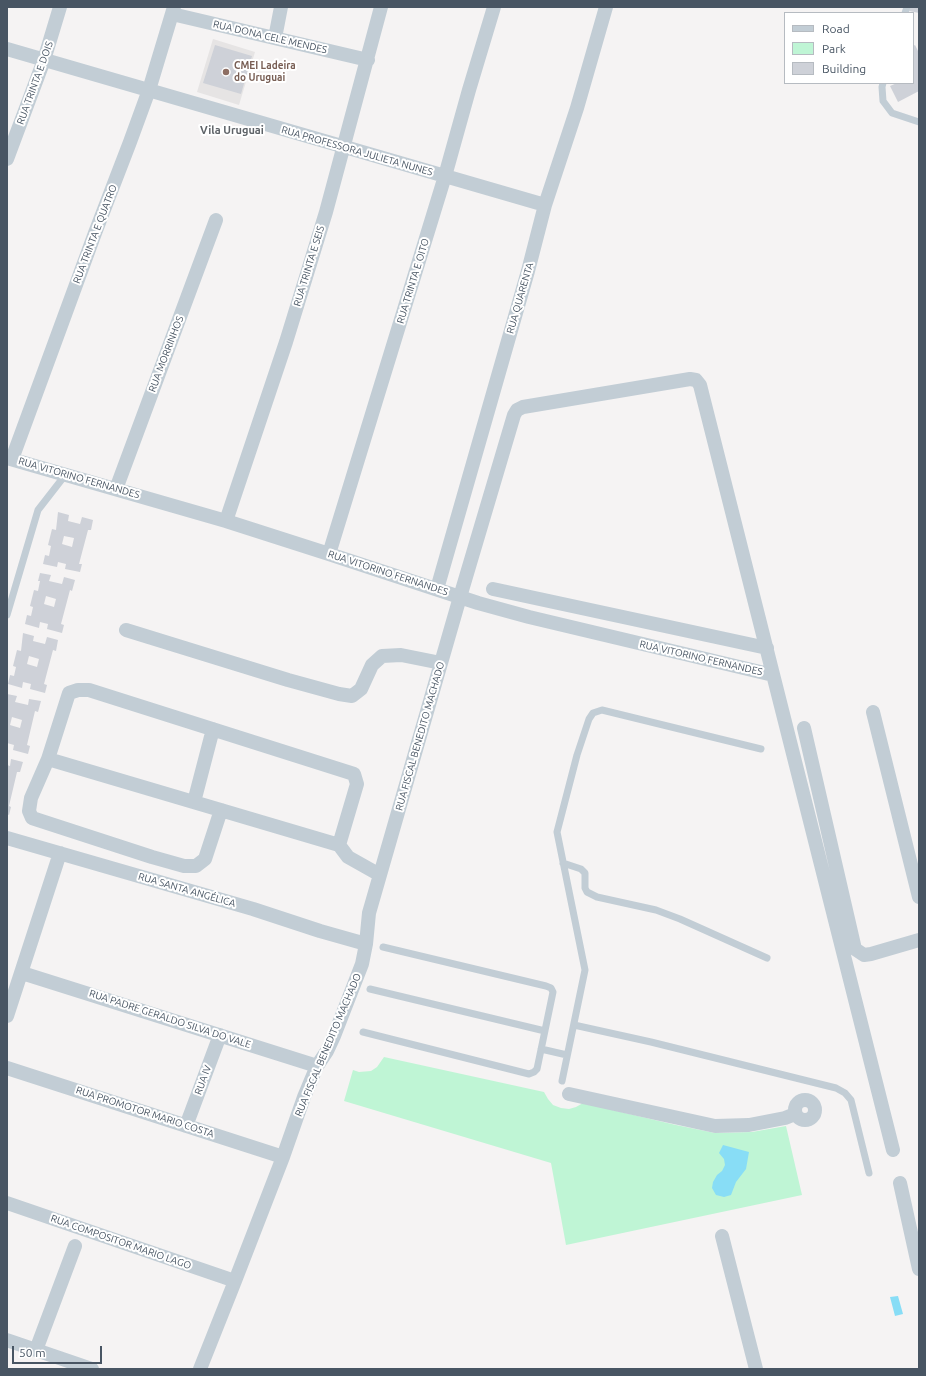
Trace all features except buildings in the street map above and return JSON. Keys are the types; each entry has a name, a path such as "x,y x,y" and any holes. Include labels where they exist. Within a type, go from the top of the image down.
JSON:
{"street":[{"name":"RUA TRINTA E DOIS","path":"7,159 44,60 60,7"},
{"path":"275,38 281,7"},
{"name":"RUA TRINTA E SEIS","path":"226,521 286,342 326,212 381,7"},
{"name":"RUA TRINTA E OITO","path":"329,554 445,176 494,7"},
{"name":"RUA QUARENTA","path":"437,589 526,279 545,205 577,108 606,7"},
{"name":"RUA DONA CELE MENDES","path":"173,10 275,38 368,60"},
{"name":"RUA TRINTA E QUATRO","path":"9,458 130,142 149,90 173,10"},
{"name":"RUA PROFESSORA JULIETA NUNES","path":"7,50 545,205"},
{"name":"RUA MORRINHOS","path":"116,489 216,220"},
{"name":"RUA FISCAL BENEDITO MACHADO","path":"200,1369 317,1066 332,1054 340,1038 362,964 369,914 460,597 517,410 523,407 690,379 696,380 700,385 767,648"},
{"name":"RUA VITORINO FERNANDES","path":"9,458 226,521 478,603 529,617 774,675"},
{"path":"493,589 767,648 893,1150"},
{"path":"126,630 310,686 352,696 361,689 372,665 382,656 401,655 441,663"},
{"path":"221,810 205,859 196,866 184,866 152,857 32,818 29,811 31,798 48,759 69,693 78,690 89,690 354,774 357,784 339,845"},
{"path":"873,712 919,897"},
{"path":"804,728 854,949 864,955 919,940"},
{"path":"194,802 214,729"},
{"path":"48,759 339,845 348,857 380,875"},
{"name":"RUA SANTA ANGÉLICA","path":"7,838 253,909 366,944"},
{"path":"7,1016 60,853"},
{"name":"RUA PADRE GERALDO SILVA DO VALE","path":"22,972 317,1066"},
{"name":"RUA IV","path":"186,1126 220,1035"},
{"name":"RUA PROMOTOR MARIO COSTA","path":"7,1068 283,1157"},
{"path":"569,1094 715,1126 750,1125 785,1118 795,1114"},
{"path":"900,1183 919,1269"},
{"name":"RUA COMPOSITOR MARIO LAGO","path":"7,1203 235,1281"},
{"path":"722,1236 756,1369"},
{"path":"36,1350 75,1246"},
{"path":"7,1340 92,1369"}],"lane":[{"path":"883,84 883,101 892,112 919,122"},
{"path":"7,615 38,510 66,474"},
{"path":"562,1081 585,970 557,832 589,719 593,713 602,710 761,749"},
{"path":"563,863 581,869 585,873 585,888 587,892 597,896 656,910 767,958"},
{"path":"363,1032 529,1074 537,1069 553,992 551,988 383,947"},
{"path":"370,989 545,1031"},
{"path":"574,1025 836,1088 845,1093 851,1100 869,1173"},
{"path":"541,1049 567,1055"}],"shaded area":[{"name":"CMEI Ladeira do Uruguai","path":"213,39 255,52 239,105 197,92"}],"green space":[{"path":"384,1057 544,1092 553,1105 561,1108 569,1109 583,1103 715,1133 752,1132 786,1126 802,1195 566,1245 551,1163 344,1101 353,1070 359,1072 371,1071 377,1067"}],"water":[{"path":"723,1145 749,1152 746,1169 736,1182 731,1195 724,1197 716,1195 712,1188 713,1182 725,1165 724,1159 719,1153"},
{"path":"898,1296 903,1314 895,1316 890,1297"}],"place":[{"name":"CMEI Ladeira do Uruguai","path":"226,72"}],"district":[{"name":"Vila Uruguai","path":"232,130"}]}
